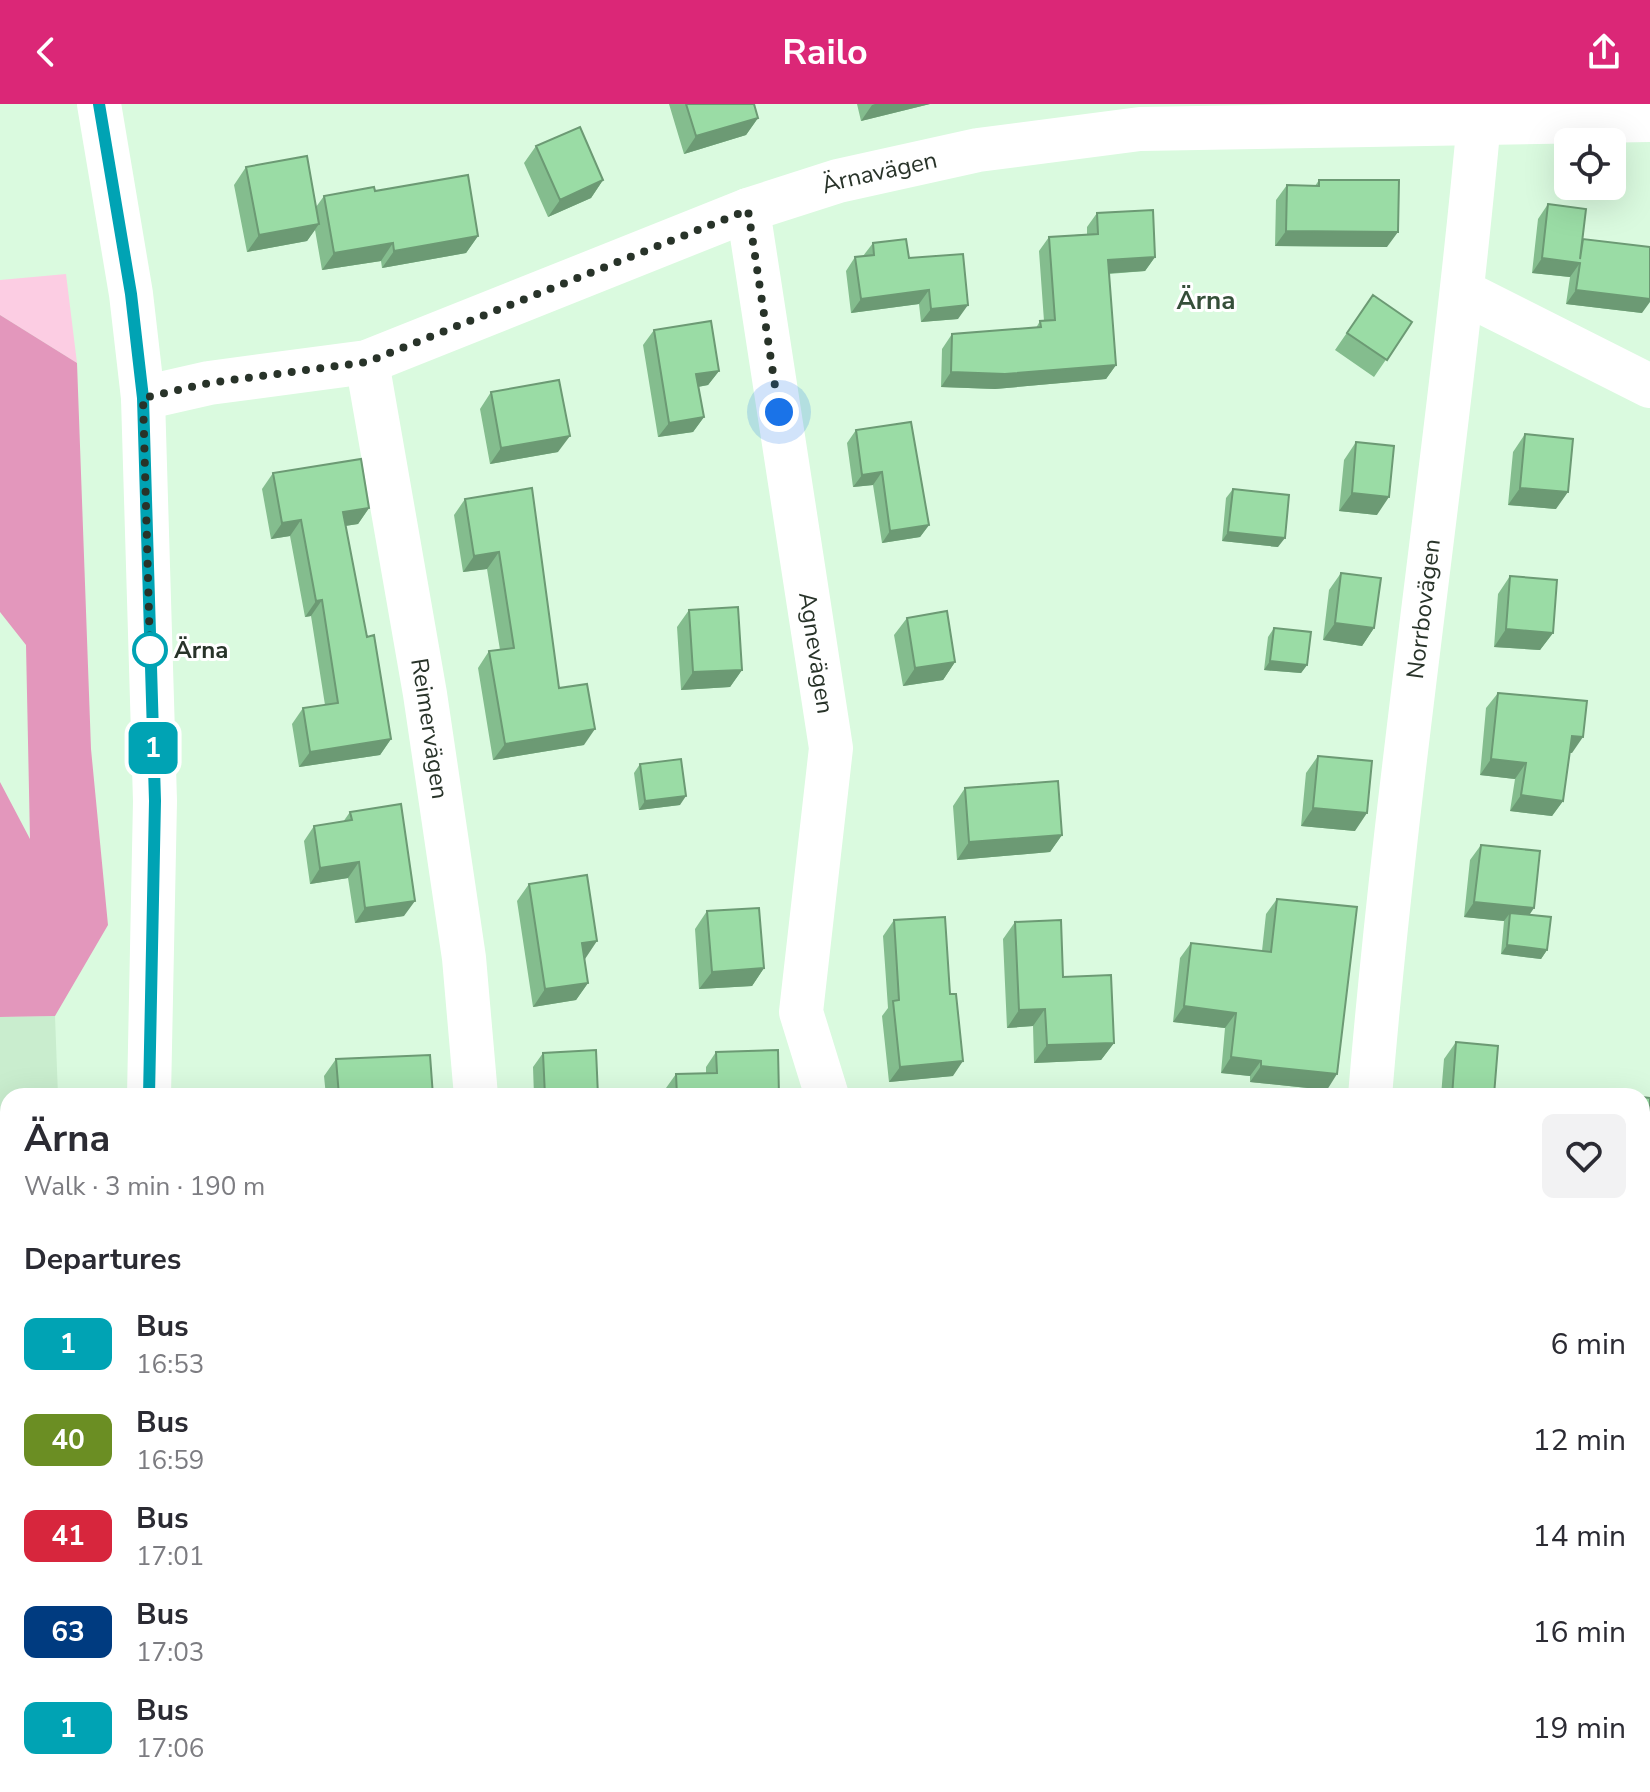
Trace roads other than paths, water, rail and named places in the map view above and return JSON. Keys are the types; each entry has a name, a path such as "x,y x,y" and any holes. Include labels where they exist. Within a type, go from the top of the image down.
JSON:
{"street":[{"path":"99,104 131,294 143,398 155,801 149,1088"},
{"name":"Ärnavägen","path":"143,398 209,383 367,362 748,210 921,160 1085,134 1140,129 1650,120"},
{"name":"Norrbovägen","path":"1371,1088 1420,617 1463,292 1479,121"},
{"name":"Agnevägen","path":"748,210 831,748 801,1012 825,1088"},
{"path":"1463,292 1650,386"},
{"name":"Reimervägen","path":"367,362 446,833 464,958 475,1088"}],"place":[{"name":"Ärna","path":"150,650"}],"district":[{"name":"Ärna","path":"1206,300"}]}
